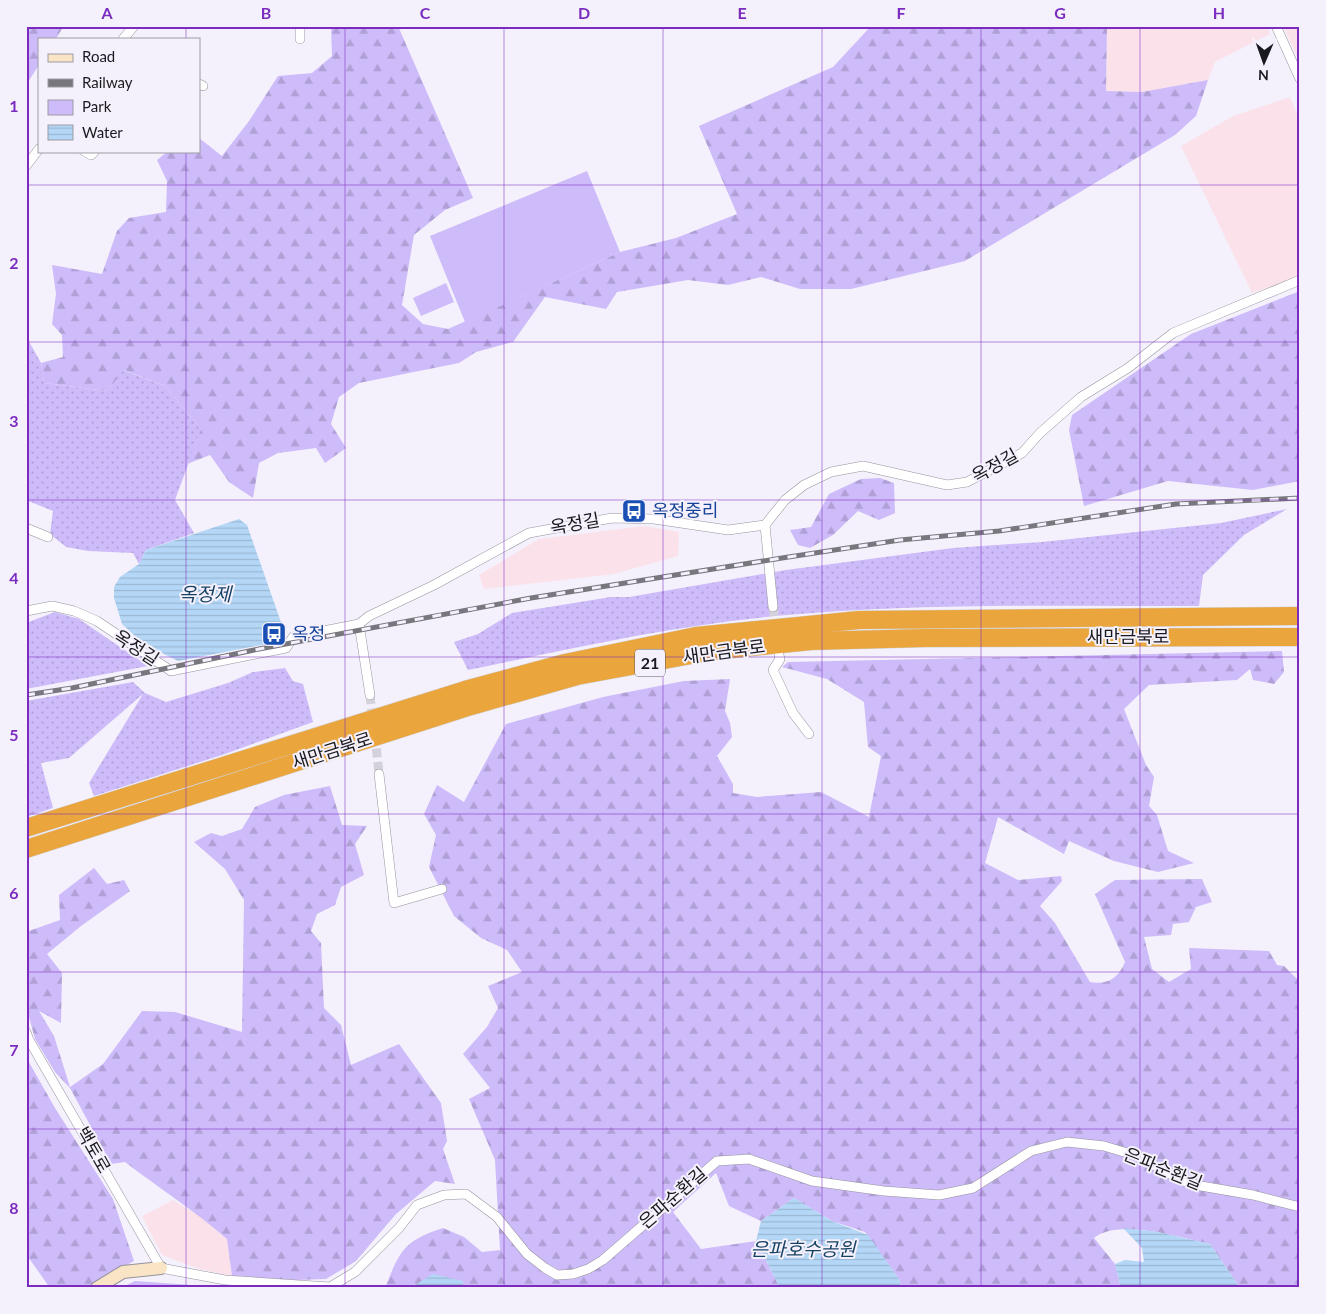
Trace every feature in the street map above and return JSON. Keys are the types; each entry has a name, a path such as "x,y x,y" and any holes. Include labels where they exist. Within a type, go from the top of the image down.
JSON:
{"highway":[{"name":"새만금북로","path":"26,828 465,690 565,663 696,636 859,620 1300,616"},
{"name":"새만금북로","path":"26,849 488,701 577,676 713,651 811,641 925,638 1300,637"}],"street":[{"path":"124,38 134,26"},
{"path":"300,26 300,38"},
{"path":"1276,26 1300,79"},
{"path":"26,166 38,151"},
{"name":"옥정길","path":"26,611 52,606 74,610 96,622 171,671 286,648 292,637 359,624 369,616 434,586 529,532 612,518 654,518 728,530 765,525 785,500 804,485 831,472 863,466 947,485 967,482 1022,453 1040,433 1081,397 1128,368 1173,333 1300,280"},
{"path":"765,525 773,607"},
{"path":"26,528 48,537"},
{"path":"359,624 370,695"},
{"path":"779,655 780,659 773,670 793,713 809,734"},
{"path":"379,774 394,903 442,889"},
{"name":"백토로","path":"26,1032 161,1268"},
{"name":"은파순환길","path":"161,1268 225,1280 330,1287 355,1272 398,1228 417,1205 444,1194 466,1194 497,1217 527,1254 545,1268 558,1275 573,1274 588,1269 603,1260 717,1161 728,1159 749,1159 812,1181 884,1191 939,1195 973,1188 1032,1151 1067,1142 1104,1146 1137,1156 1182,1181 1253,1195 1300,1207"},
{"path":"97,1288 123,1272 161,1268"}],"shaded area":[{"path":"1107,26 1267,26 1270,34 1215,62 1208,80 1142,92 1106,91"},
{"path":"1283,26 1300,26 1300,63"},
{"path":"1290,97 1300,121 1300,278 1252,293 1181,146 1233,116"},
{"path":"644,526 679,532 678,556 614,574 484,589 479,575 539,539"},
{"path":"173,1200 201,1217 227,1239 232,1276 199,1269 162,1255 142,1216"}],"green space":[{"path":"26,26 63,27 57,38 38,38 38,67 26,85"},
{"path":"331,26 398,26 473,198 445,210 414,235 402,305 423,324 448,329 620,252 676,238 737,214 699,126 833,67 871,26 1107,26 1106,91 1142,92 1208,80 1196,116 1175,135 965,261 851,289 800,289 761,277 728,285 688,280 617,292 606,309 545,297 513,342 476,352 459,363 359,383 339,397 331,424 346,448 325,463 316,448 278,453 259,463 253,498 229,482 210,455 187,464 201,429 165,386 124,370 107,391 44,383 41,363 63,357 62,335 52,324 56,294 52,265 102,274 117,231 129,218 166,212 167,181 157,160 167,152 200,152 200,139 222,156 249,121 278,76 312,73 332,56"},
{"path":"587,171 620,252 465,322 430,236"},
{"path":"446,283 454,302 421,316 413,298"},
{"path":"1300,291 1300,481 1253,490 1168,481 1084,506 1069,430 1072,415 1191,334"},
{"path":"26,336 41,363 44,383 107,391 123,370 165,386 201,429 175,500 194,533 146,550 139,564 133,553 88,551 66,547 50,534 53,511 26,500"},
{"path":"880,478 894,483 895,513 879,520 858,511 833,535 810,548 798,545 790,530 811,527 829,494 861,479"},
{"path":"1287,509 1244,535 1203,575 1199,606 941,607 787,615 706,624 587,645 468,670 454,642 478,634 512,613 611,597 629,597 786,570 953,548 1042,542 1221,523"},
{"path":"55,612 79,619 148,666 26,689 26,623"},
{"path":"1282,651 1284,672 1274,684 1253,680 1250,669 1237,680 1149,685 1124,709 1146,765 1154,777 1149,806 1157,815 1168,851 1194,863 1158,872 1114,861 1069,841 1064,854 998,817 985,863 1018,880 1061,876 1062,881 1040,906 1055,923 1090,982 1102,983 1111,980 1119,973 1125,962 1095,894 1115,880 1202,879 1212,902 1196,907 1189,922 1173,924 1171,935 1144,937 1152,969 1169,982 1191,969 1189,948 1269,951 1277,965 1284,966 1300,982 1300,1288 1240,1288 1210,1244 1150,1231 1118,1230 1105,1232 1094,1238 1115,1264 1121,1288 901,1288 899,1279 865,1232 832,1221 794,1198 761,1221 729,1206 716,1173 673,1212 701,1249 756,1241 780,1288 463,1288 462,1281 411,1285 410,1288 385,1288 399,1256 405,1249 419,1238 443,1228 464,1237 482,1252 500,1250 495,1160 469,1099 490,1088 463,1054 487,1027 498,1008 488,986 522,972 507,950 481,938 454,916 429,867 436,835 424,814 437,785 464,802 506,724 603,697 684,681 730,679 725,711 730,723 732,737 717,756 733,784 733,793 757,797 821,792 869,817 881,756 868,747 864,702 827,679 782,667 788,662"},
{"path":"285,668 293,681 303,684 313,722 222,755 94,796 89,783 143,694 69,758 41,763 53,808 26,817 26,701 133,682 145,693 166,702 228,683 253,672"},
{"path":"330,786 342,825 367,826 355,844 364,875 341,887 335,905 317,914 311,931 321,943 324,1008 341,1025 351,1065 399,1044 441,1103 447,1141 443,1149 455,1184 435,1181 396,1214 356,1261 326,1279 296,1280 232,1276 227,1239 190,1209 125,1162 111,1164 70,1088 55,1072 35,1039 26,1006 26,932 60,920 59,895 94,868 107,884 124,880 130,891 81,926 47,954 62,973 61,1023 39,1011 54,1036 70,1087 103,1064 142,1011 175,1012 242,1032 244,900 225,869 194,842 211,833 222,836 242,829 255,807 284,795"},
{"path":"26,1057 55,1108 113,1199 134,1261 86,1288 50,1288 26,1254"},
{"path":"135,1281 234,1288 121,1288"}],"water":[{"name":"옥정제","path":"239,519 247,525 283,628 267,644 178,661 136,637 122,624 114,598 114,587 120,577 139,564 146,550"},
{"name":"은파호수공원","path":"794,1198 832,1221 868,1235 899,1279 901,1288 780,1288 756,1241 761,1221"},
{"path":"1123,1228 1158,1232 1210,1244 1240,1288 1121,1288 1115,1264 1125,1260 1144,1262 1142,1248"},
{"path":"433,1274 463,1281 463,1288 410,1288"}],"tunnel":[{"path":"773,607 776,629"},
{"path":"370,695 373,722"},
{"path":"375,735 379,774"}],"railway":[{"path":"26,695 72,688 259,649 531,598 782,558 900,540 999,531 1176,504 1300,498"}],"place":[{"name":"옥정중리","path":"634,511"},
{"name":"옥정","path":"274,634"}]}
